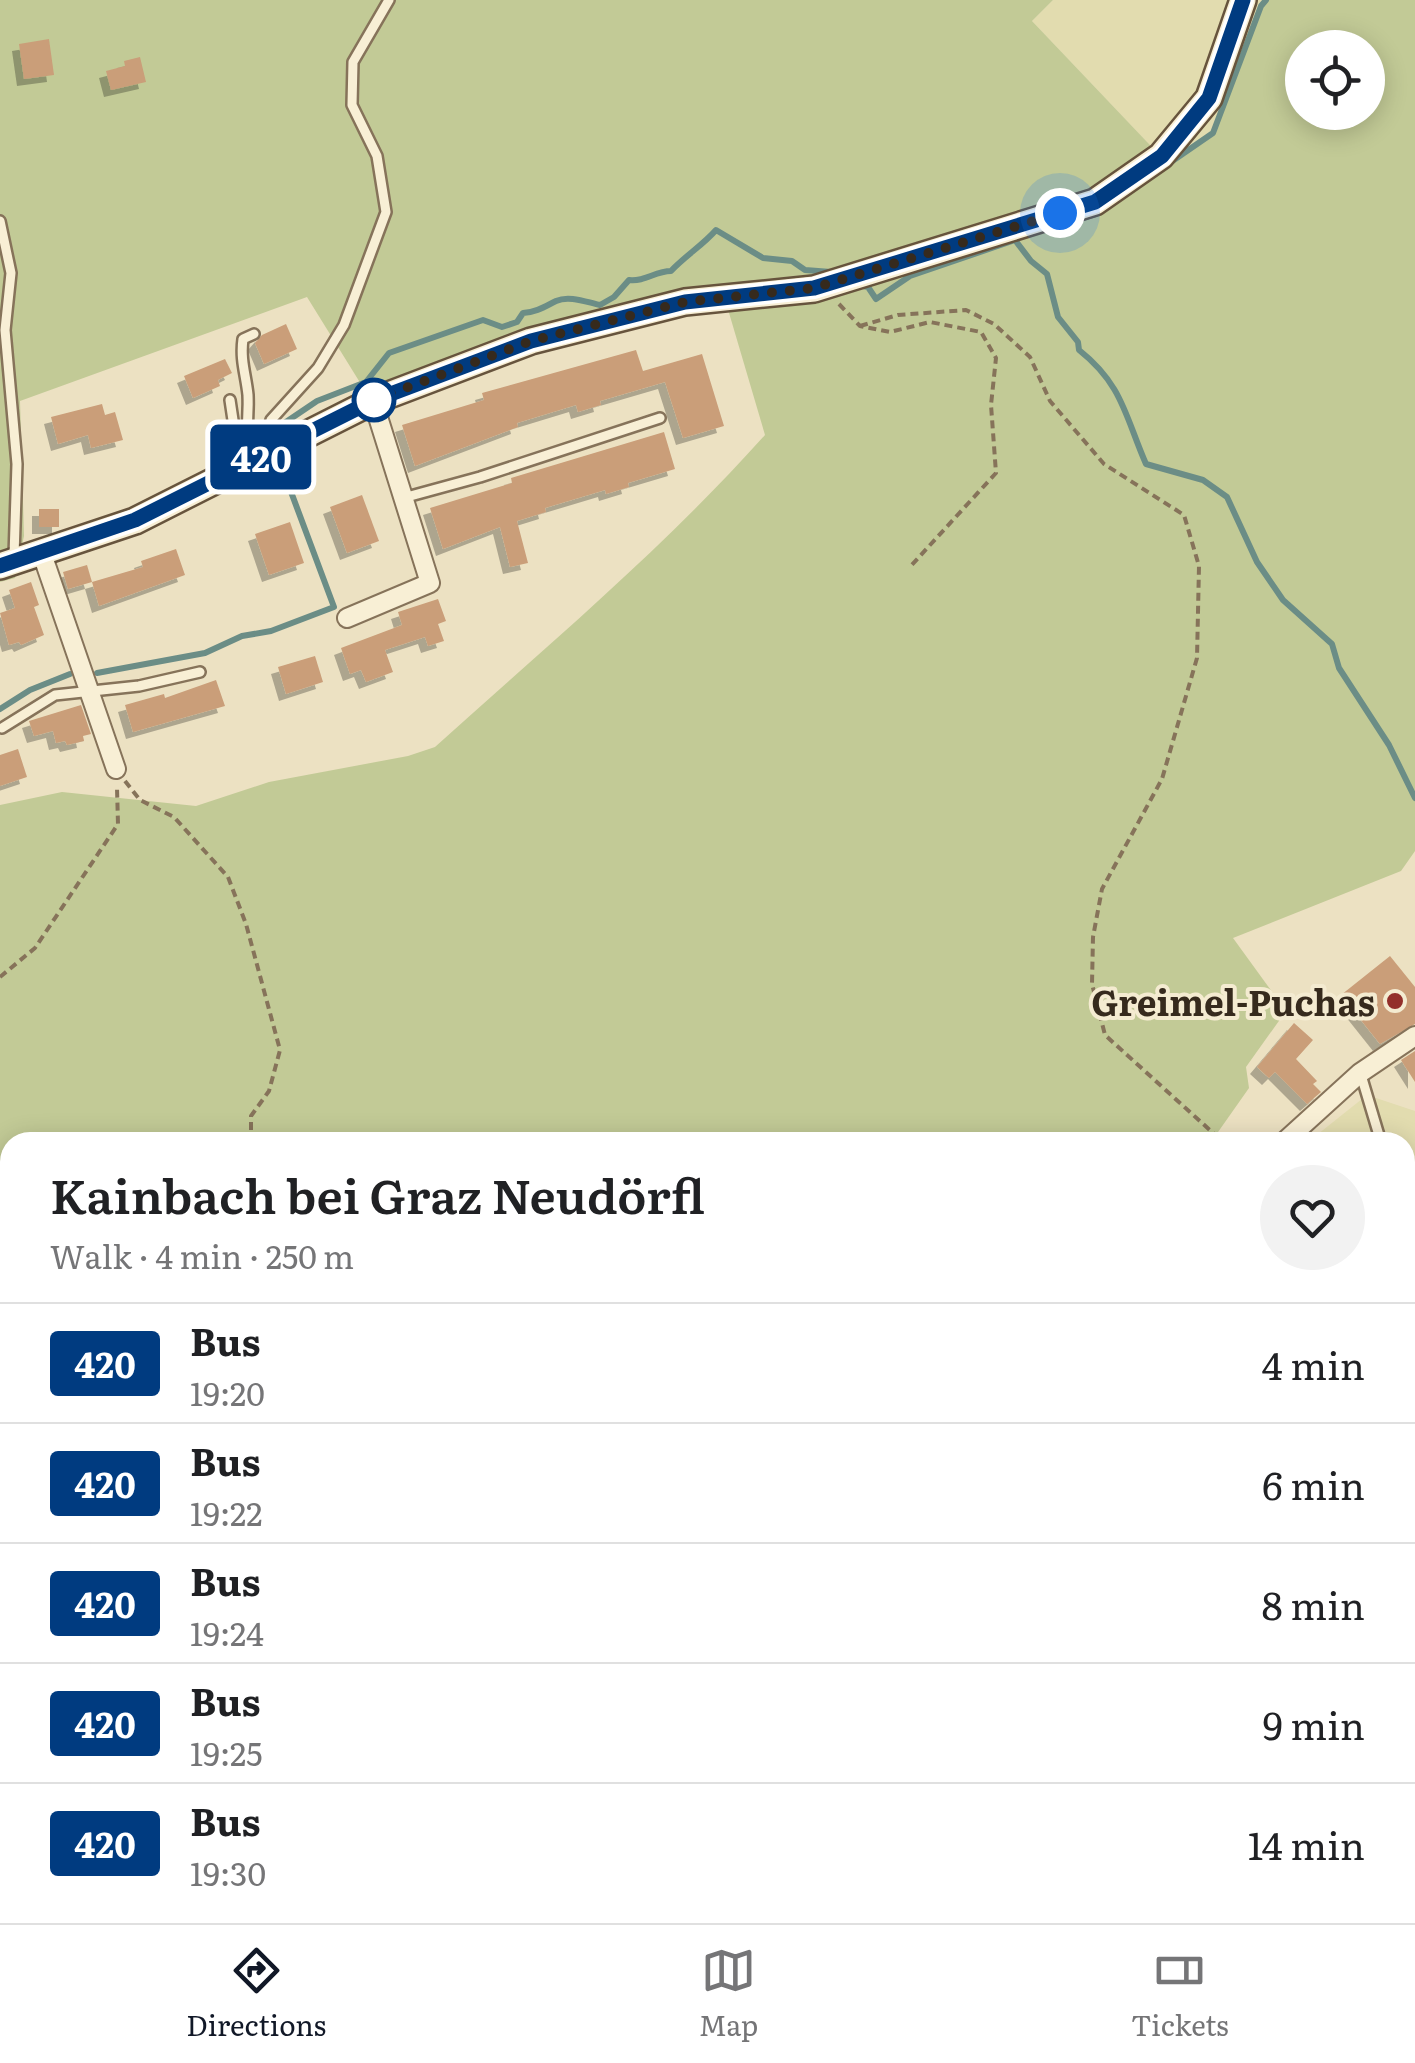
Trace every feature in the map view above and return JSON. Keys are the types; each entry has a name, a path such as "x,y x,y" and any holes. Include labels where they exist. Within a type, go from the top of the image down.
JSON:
{"main road":[{"path":"7,564 135,520 372,401 531,341 685,302 814,288 1095,202 1162,156 1209,98 1243,0"}],"street":[{"path":"347,618 430,582 372,401"},
{"path":"42,554 116,769"},
{"path":"1295,1132 1360,1072 1415,1036"}],"lane":[{"path":"250,462 272,420 318,368 344,326 386,212 376,156 352,104 353,62 389,0"},
{"path":"0,221 11,273 5,330 17,464 7,564"},
{"path":"250,462 248,406 240,358 244,339 254,334"},
{"path":"230,400 250,462"},
{"path":"404,498 660,418"},
{"path":"2,728 54,695 200,672"},
{"path":"1360,1072 1377,1132"}],"path":[{"path":"909,568 996,473 991,405 996,358 981,332 930,322 890,332 860,326 898,315 966,310 994,324 1030,357 1050,401 1104,464 1184,516 1199,566 1197,658 1162,779 1102,888 1093,936 1092,984 1106,1036 1211,1132"},
{"path":"0,977 35,948 118,824 116,769"},
{"path":"116,769 140,800 174,818 228,877 246,924 280,1050 269,1091 251,1116 250,1132"}],"shaded area":[{"path":"1053,0 1263,0 1213,133 1168,164 1032,21"},
{"path":"1367,1095 1415,1111 1415,1132 1321,1132"}],"green space":[{"path":"0,0 1053,0 1032,21 1168,164 1213,133 1263,0 1415,0 1415,851 1401,871 1233,938 1286,1011 1246,1067 1249,1088 1218,1132 0,1132 0,805 62,792 196,806 269,782 408,756 435,747 646,557 765,435 727,306 656,318 514,355 377,410 307,297 20,401 24,536 15,578 0,582"}],"building":[{"path":"49,39 54,75 24,79 19,44"},
{"path":"140,57 146,82 111,90 106,71"},
{"path":"286,324 297,349 264,364 255,343 262,335"},
{"path":"636,350 643,371 702,354 724,426 683,438 665,382 600,401 601,405 578,412 576,405 517,423 518,427 415,466 402,425 484,400 482,393"},
{"path":"225,359 232,373 218,380 220,386 193,398 184,376"},
{"path":"102,404 105,415 115,412 123,440 91,448 88,435 58,444 51,417"},
{"path":"664,432 675,469 606,494 605,490 545,508 546,512 517,521 528,563 510,567 500,527 443,549 430,508 512,483 511,478"},
{"path":"362,495 379,541 347,553 330,507"},
{"path":"39,509 59,509 59,527 39,527"},
{"path":"290,522 304,563 269,575 255,534"},
{"path":"176,549 185,575 99,606 92,582 143,567 141,561"},
{"path":"87,565 92,582 68,589 63,572"},
{"path":"31,582 39,605 34,607 44,635 21,645 9,645 0,613 15,608 9,590"},
{"path":"438,599 446,621 438,624 444,641 428,646 425,637 385,650 393,672 366,682 361,670 350,674 341,648 402,625 398,612"},
{"path":"315,656 323,682 286,694 278,667"},
{"path":"216,680 225,706 133,732 125,705 164,694 165,698"},
{"path":"81,705 91,734 83,736 84,741 56,743 53,731 34,736 29,721"},
{"path":"18,749 27,777 0,786 0,755"},
{"path":"1390,956 1415,987 1415,1024 1380,1044 1341,995"},
{"path":"1294,1023 1313,1040 1296,1059 1317,1081 1313,1084 1321,1092 1307,1104 1275,1072 1269,1078 1257,1067"},
{"path":"1415,1051 1415,1082 1401,1060"}],"waterway":[{"path":"1168,164 1213,133 1266,0"},
{"path":"1046,230 1096,214"},
{"path":"277,434 277,428 317,401 366,382 389,353 483,320 502,327 517,322 523,313 561,299 600,305 614,297 629,280 671,271 716,230 763,258 792,261 805,270 831,272"},
{"path":"1015,240 1047,274 1058,317 1078,342 1079,350 1114,389 1146,464 1203,480 1227,497 1257,562 1283,600 1332,644 1339,668 1389,745 1415,798"},
{"path":"858,285 868,287 876,299 910,276 1015,240"},
{"path":"97,673 205,653 242,636 271,631 334,607 281,465"},
{"path":"0,709 30,690 70,674"}],"bus line":[{"name":"420","path":"0,566 135,520 372,401 531,341 685,302 814,288 1095,202 1162,156 1209,98 1243,0"}],"place":[{"name":"Greimel-Puchas","path":"1395,1001"}],"route":[{"path":"374,400 531,341 685,302 814,288 1060,213"}]}
